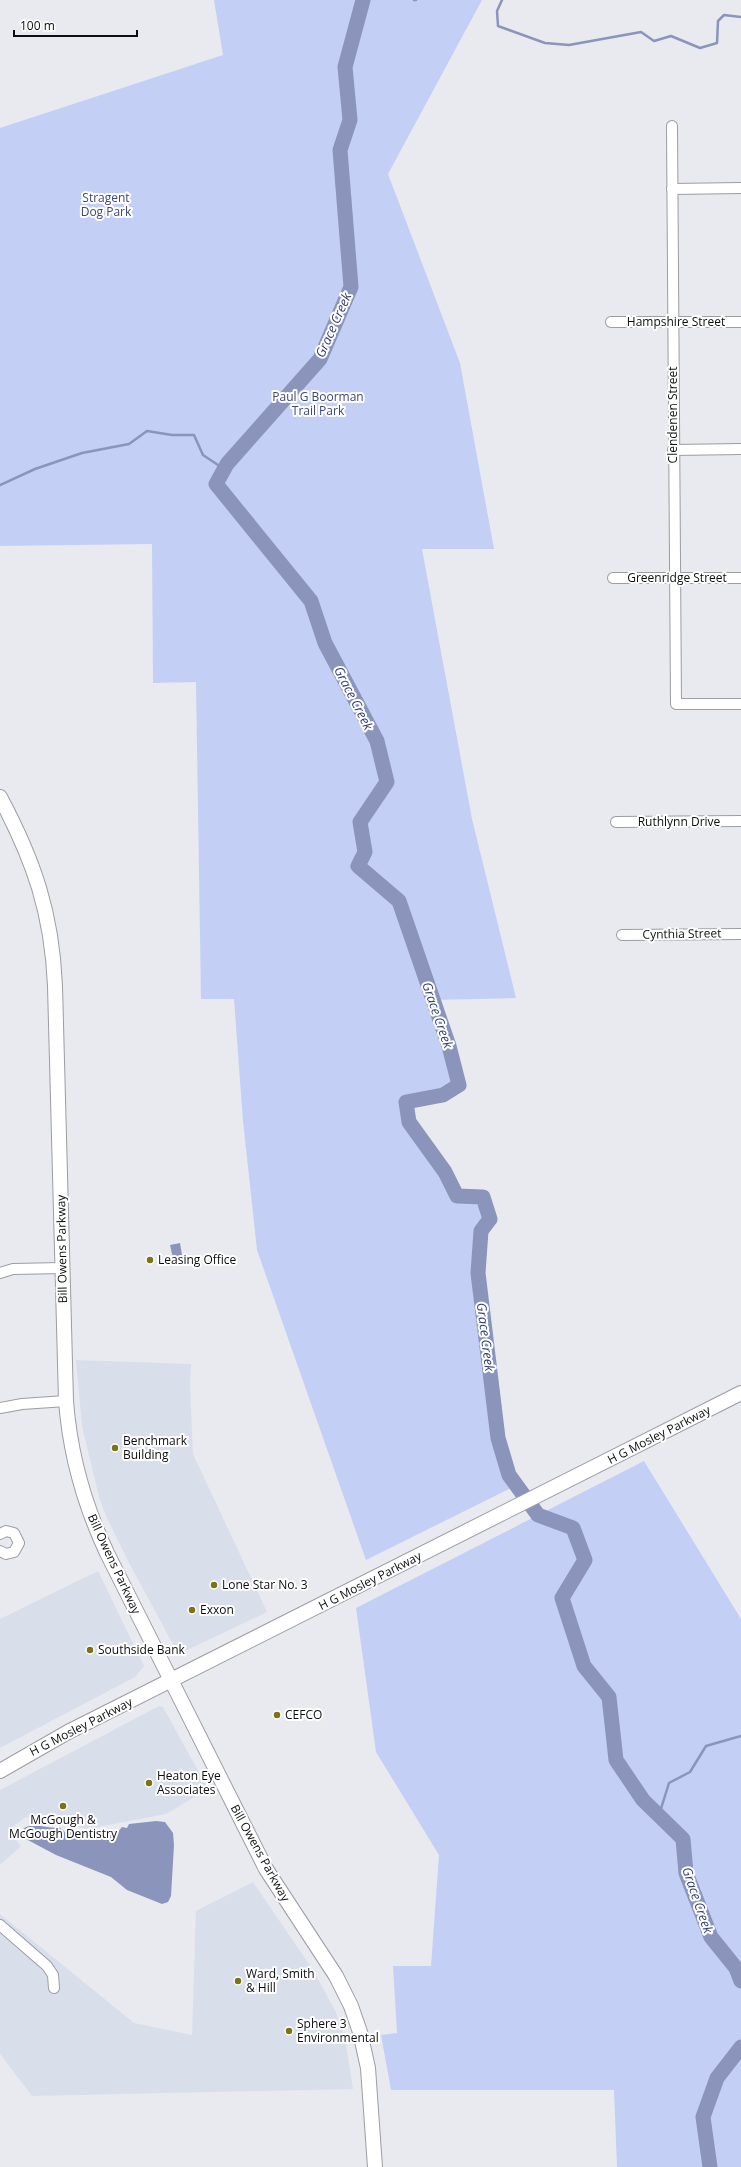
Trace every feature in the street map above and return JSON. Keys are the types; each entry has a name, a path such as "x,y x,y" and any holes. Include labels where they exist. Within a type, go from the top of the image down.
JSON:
{"main road":[{"name":"Bill Owens Parkway","path":"0,797 35,872 45,907 52,943 55,986 66,1401 73,1456 91,1515 106,1553 266,1869 333,1971 351,2006 360,2032 368,2068 375,2167"},
{"name":"H G Mosley Parkway","path":"0,1771 68,1732 741,1394"}],"street":[{"name":"Clendenen Street","path":"672,126 673,450 676,704 741,704"},
{"path":"672,188 741,188"},
{"name":"Hampshire Street","path":"611,322 741,322"},
{"path":"673,450 741,449"},
{"name":"Greenridge Street","path":"613,578 741,578"},
{"name":"Ruthlynn Drive","path":"616,822 741,822"},
{"name":"Cynthia Street","path":"622,935 741,934"},
{"path":"0,1273 13,1269 62,1268"},
{"path":"0,1408 66,1401"},
{"path":"0,1534 10,1531 17,1536 19,1543 14,1552 6,1554 0,1552"},
{"path":"0,1925 47,1966 53,1975 54,1988"}],"shaded area":[{"path":"180,1243 183,1261 174,1263 170,1245"},
{"path":"76,1360 191,1364 190,1385 193,1454 267,1612 185,1651 174,1646 128,1561 107,1518 99,1497 82,1426"},
{"path":"98,1571 144,1666 135,1677 0,1748 0,1619"},
{"path":"159,1706 163,1707 208,1789 166,1814 87,1829 26,1817 8,1830 21,1846 0,1865 0,1790"},
{"path":"156,1821 165,1822 173,1833 174,1845 171,1896 168,1902 162,1904 127,1890 111,1877 56,1855 26,1839 22,1833 23,1829 27,1827 36,1826 54,1828 59,1827 65,1832 70,1831 85,1835 101,1832 117,1833 122,1827 127,1828 129,1824"},
{"path":"253,1882 313,1970 336,2012 345,2038 353,2089 32,2096 0,2054 0,1914 134,2023 192,2035 196,1911"}],"green space":[{"name":"Paul G Boorman Trail Park","path":"214,0 482,0 388,174 460,363 494,549 422,549 472,819 516,998 433,1000 449,1046 459,1085 443,1095 406,1102 409,1123 445,1172 457,1195 483,1197 490,1219 481,1231 478,1273 498,1438 509,1475 517,1485 366,1560 257,1250 243,1121 234,999 201,999 196,682 153,683 152,544 0,546 0,128 223,55"},
{"path":"644,1461 741,1619 741,2167 617,2167 614,2090 391,2090 381,2035 397,2033 393,1966 431,1966 439,1855 376,1752 356,1608"}],"waterway":[{"name":"Grace Creek","path":"363,0 345,67 350,120 340,150 351,287 320,359 227,464 216,484 311,601 325,643 377,741 387,782 360,822 365,852 358,866 399,901 449,1046 459,1085 443,1095 406,1102 409,1122 445,1172 457,1196 483,1197 490,1219 481,1231 478,1273 498,1438 509,1475 538,1515 573,1528 585,1560 562,1598 584,1666 609,1697 616,1760 643,1800 683,1839 686,1873 711,1937 736,1968 741,1981"},
{"path":"502,0 497,11 498,26 545,43 569,45 641,32 654,41 671,36 700,48 717,43 718,21 724,15 741,17"},
{"path":"0,485 35,469 82,453 129,444 147,431 172,435 194,435 203,455 218,465 221,476"},
{"path":"659,1815 669,1783 690,1772 706,1746 741,1736"},
{"name":"Grace Creek","path":"710,2167 703,2117 717,2078 741,2047"}],"place":[{"name":"Leasing Office","path":"150,1260"},
{"name":"Benchmark Building","path":"115,1448"},
{"name":"Lone Star No. 3","path":"214,1585"},
{"name":"Exxon","path":"192,1610"},
{"name":"Southside Bank","path":"90,1650"},
{"name":"CEFCO","path":"277,1715"},
{"name":"Heaton Eye Associates","path":"149,1783"},
{"name":"McGough & McGough Dentistry","path":"63,1806"},
{"name":"Ward, Smith & Hill","path":"238,1981"},
{"name":"Sphere 3 Environmental","path":"289,2031"}],"park label":[{"name":"Stragent Dog Park","path":"106,205"}]}
